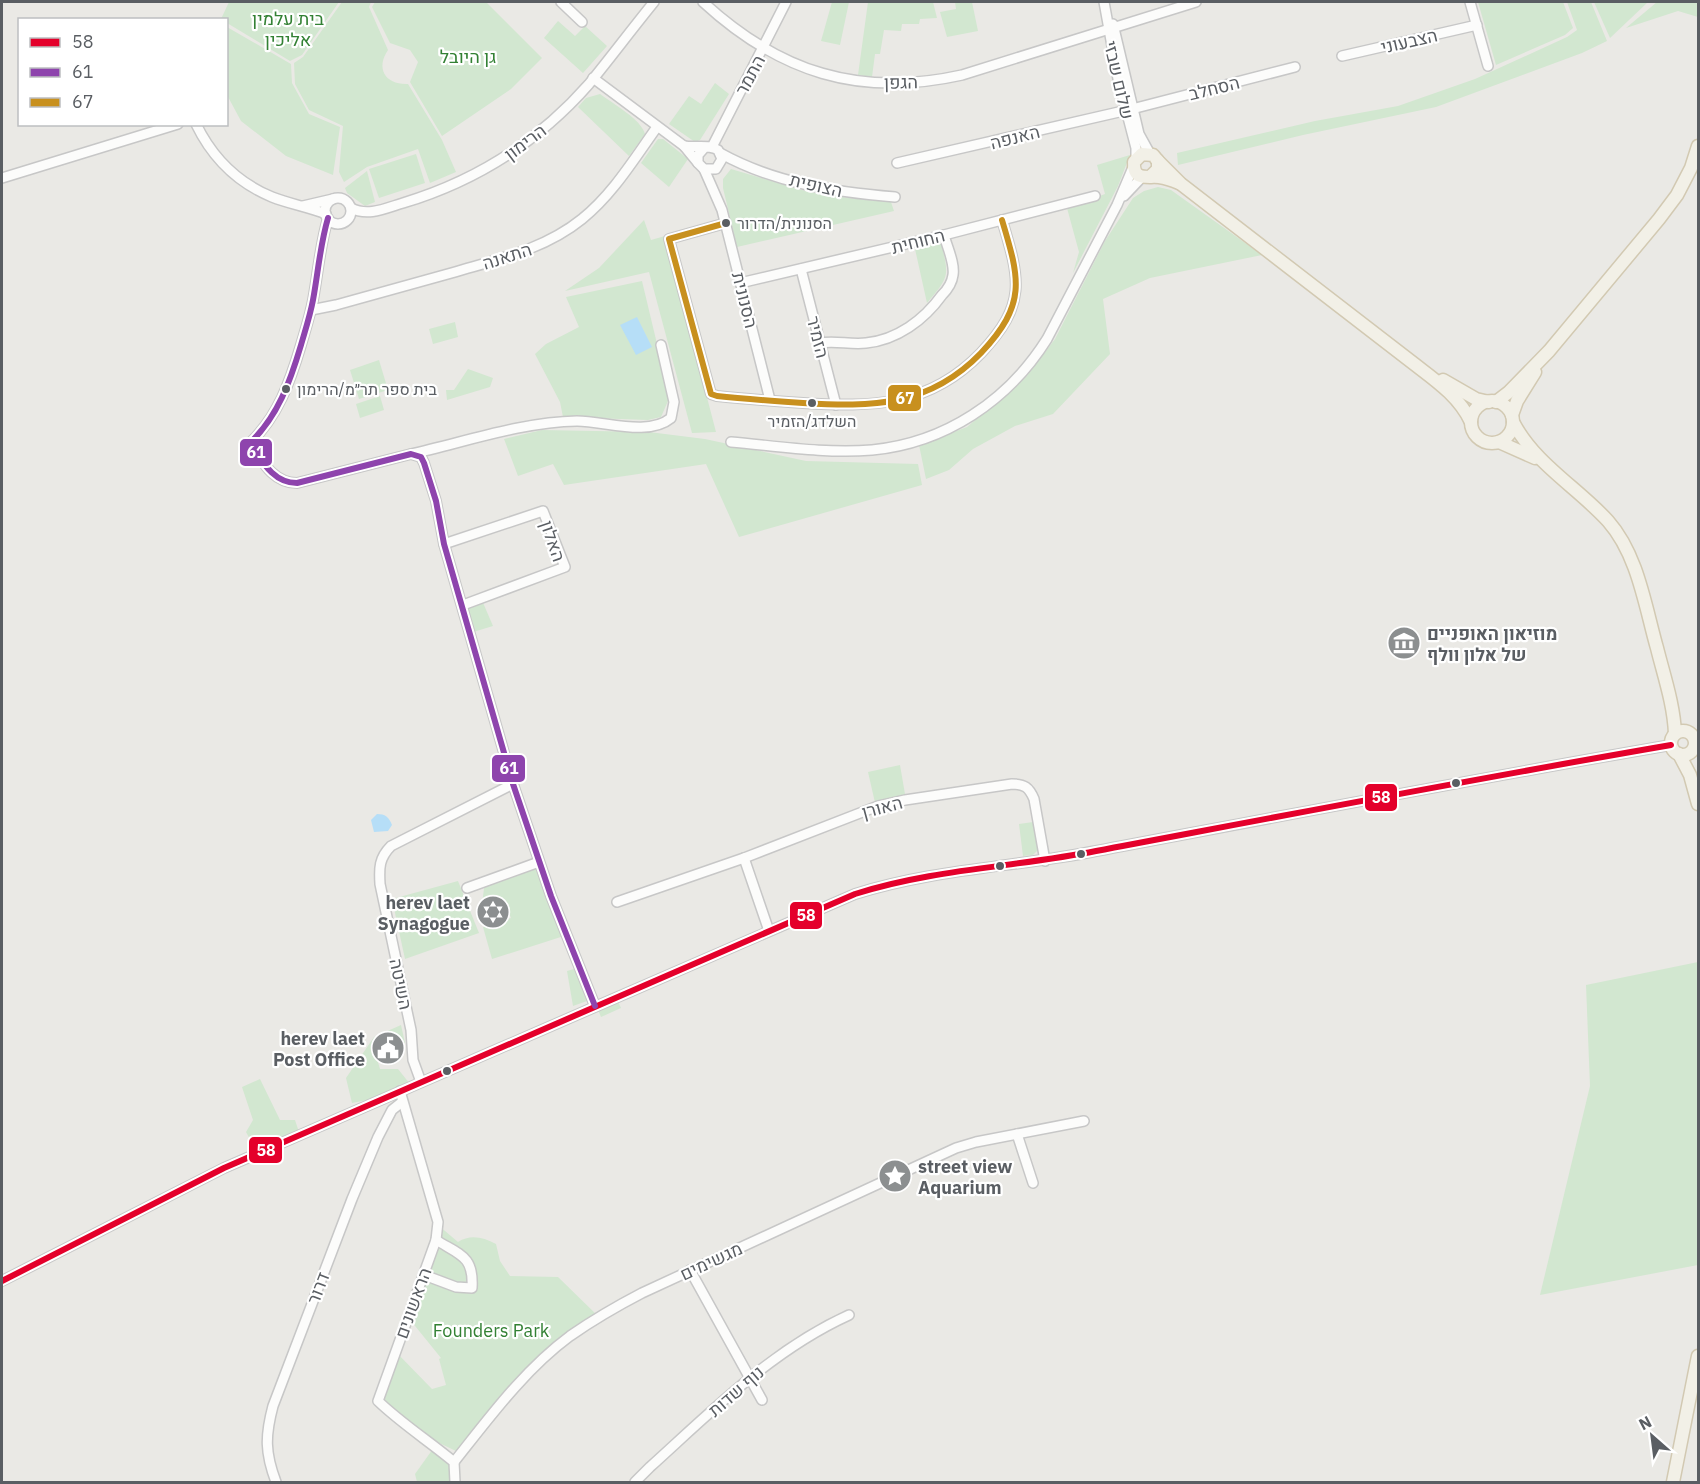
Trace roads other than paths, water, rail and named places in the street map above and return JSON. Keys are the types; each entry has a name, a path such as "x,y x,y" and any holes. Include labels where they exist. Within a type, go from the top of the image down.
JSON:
{"main road":[{"path":"1471,422 1476,409 1509,392 1549,351 1659,219 1677,195 1691,168 1698,146"},
{"path":"1182,184 1169,179 1146,177 1136,172 1135,162 1142,154 1153,157 1182,184 1413,363 1455,398 1480,439 1492,443 1499,442 1510,435 1517,401 1549,351"},
{"path":"1146,177 1158,169 1153,157"},
{"path":"1413,363 1476,399 1503,404 1524,441 1544,463 1595,507 1621,537 1638,577 1680,743 1698,804"},
{"path":"1499,442 1544,463"},
{"path":"1673,1481 1698,1356"}],"street":[{"path":"561,2 582,22"},
{"name":"הרימון","path":"351,208 360,212 373,212 416,199 472,177 496,163 544,128 594,78 654,2"},
{"name":"הגפן","path":"703,2 731,26 763,48 795,63 837,76 870,82 911,83 962,75 1196,2"},
{"name":"התמר","path":"712,149 786,2"},
{"name":"שלום שבזי","path":"1105,2 1129,109 1136,148 1135,162"},
{"path":"1470,2 1488,66"},
{"name":"הצבעוני","path":"1342,56 1477,25"},
{"name":"הסחלב","path":"1129,109 1295,67"},
{"path":"594,78 684,146 701,166 712,171 720,165 722,159 712,149 684,146"},
{"name":"שלום שבזי","path":"1129,109 1142,142 1153,157"},
{"name":"האנפה","path":"897,163 1129,109"},
{"path":"2,178 171,126"},
{"path":"197,126 213,153 238,178 272,197 303,206 337,223"},
{"name":"התאנה","path":"311,310 389,291 504,258 557,236 580,220 609,193 657,127"},
{"path":"701,166 698,155 712,149"},
{"name":"הצופית","path":"712,149 739,162 814,187 895,197"},
{"name":"הצופית","path":"720,165 739,162"},
{"path":"731,442 826,450 872,450 919,440 968,419 1021,376 1047,339 1117,205 1135,162"},
{"name":"הסנונית","path":"718,199 716,184 720,165"},
{"name":"הסנונית","path":"701,166 718,199 726,223 770,400"},
{"path":"1117,205 1146,177"},
{"name":"החוחית","path":"740,282 944,235 1095,196"},
{"path":"335,198 328,203 311,310 286,391 268,423 250,443 270,472 287,483 297,483 519,428 560,422 600,422 642,428 658,426 671,418 674,402 661,345"},
{"path":"303,206 335,198 343,199 351,208 347,220 326,230 321,240"},
{"path":"726,223 669,239 709,391 717,396 836,405 874,405 906,399 952,377 989,345 1007,322 1016,297 1016,270 1002,220"},
{"path":"820,343 855,344 882,340 909,327 921,318 934,306 952,280 953,268 944,235"},
{"name":"הזמיר","path":"801,269 836,405"},
{"path":"411,454 421,458 427,469 444,544 513,784 539,862 595,1006"},
{"name":"האלון","path":"444,544 543,511 565,567 463,605"},
{"path":"2,1281 224,1168 845,898 891,883 1045,861 1494,775 1680,743"},
{"name":"השיטה","path":"421,1082 413,1060 411,1030 387,918 379,867 383,855 391,846 513,784"},
{"name":"האורן","path":"744,858 878,807 905,800 1022,784 1030,789 1034,799 1045,861"},
{"path":"617,902 744,858 769,931"},
{"path":"467,888 539,862"},
{"name":"הראשונים","path":"400,1091 438,1222 436,1240 378,1401 454,1462"},
{"name":"דרור","path":"276,1482 268,1463 266,1432 273,1406 378,1137 392,1110 402,1102"},
{"name":"מגשימים","path":"454,1462 489,1416 535,1367 569,1337 642,1293 956,1148 1084,1121"},
{"path":"1017,1134 1033,1183"},
{"path":"424,1275 456,1287 472,1288 473,1273 467,1259 436,1240"},
{"path":"690,1270 762,1400"},
{"name":"נוף שדות","path":"635,1482 749,1378 824,1326 849,1315"},
{"path":"454,1462 455,1482"}],"water":[{"path":"637,317 652,347 636,355 620,325"},
{"path":"377,814 384,815 390,820 392,825 388,831 374,832 371,820"}],"place":[{"name":"הסנונית/הדרור","path":"726,223"},
{"name":"בית ספר תר״מ/הרימון","path":"286,389"},
{"name":"השלדג/הזמיר","path":"812,403"},
{"name":"מוזיאון האופניים של אלון וולף","path":"1404,643"},
{"name":"herev laet Synagogue","path":"493,912"},
{"name":"herev laet Post Office","path":"388,1048"},
{"name":"street view Aquarium","path":"895,1176"}],"park label":[{"name":"בית עלמין אליכין","path":"288,28"},
{"name":"גן היובל","path":"468,56"},
{"name":"Founders Park","path":"491,1330"}]}
